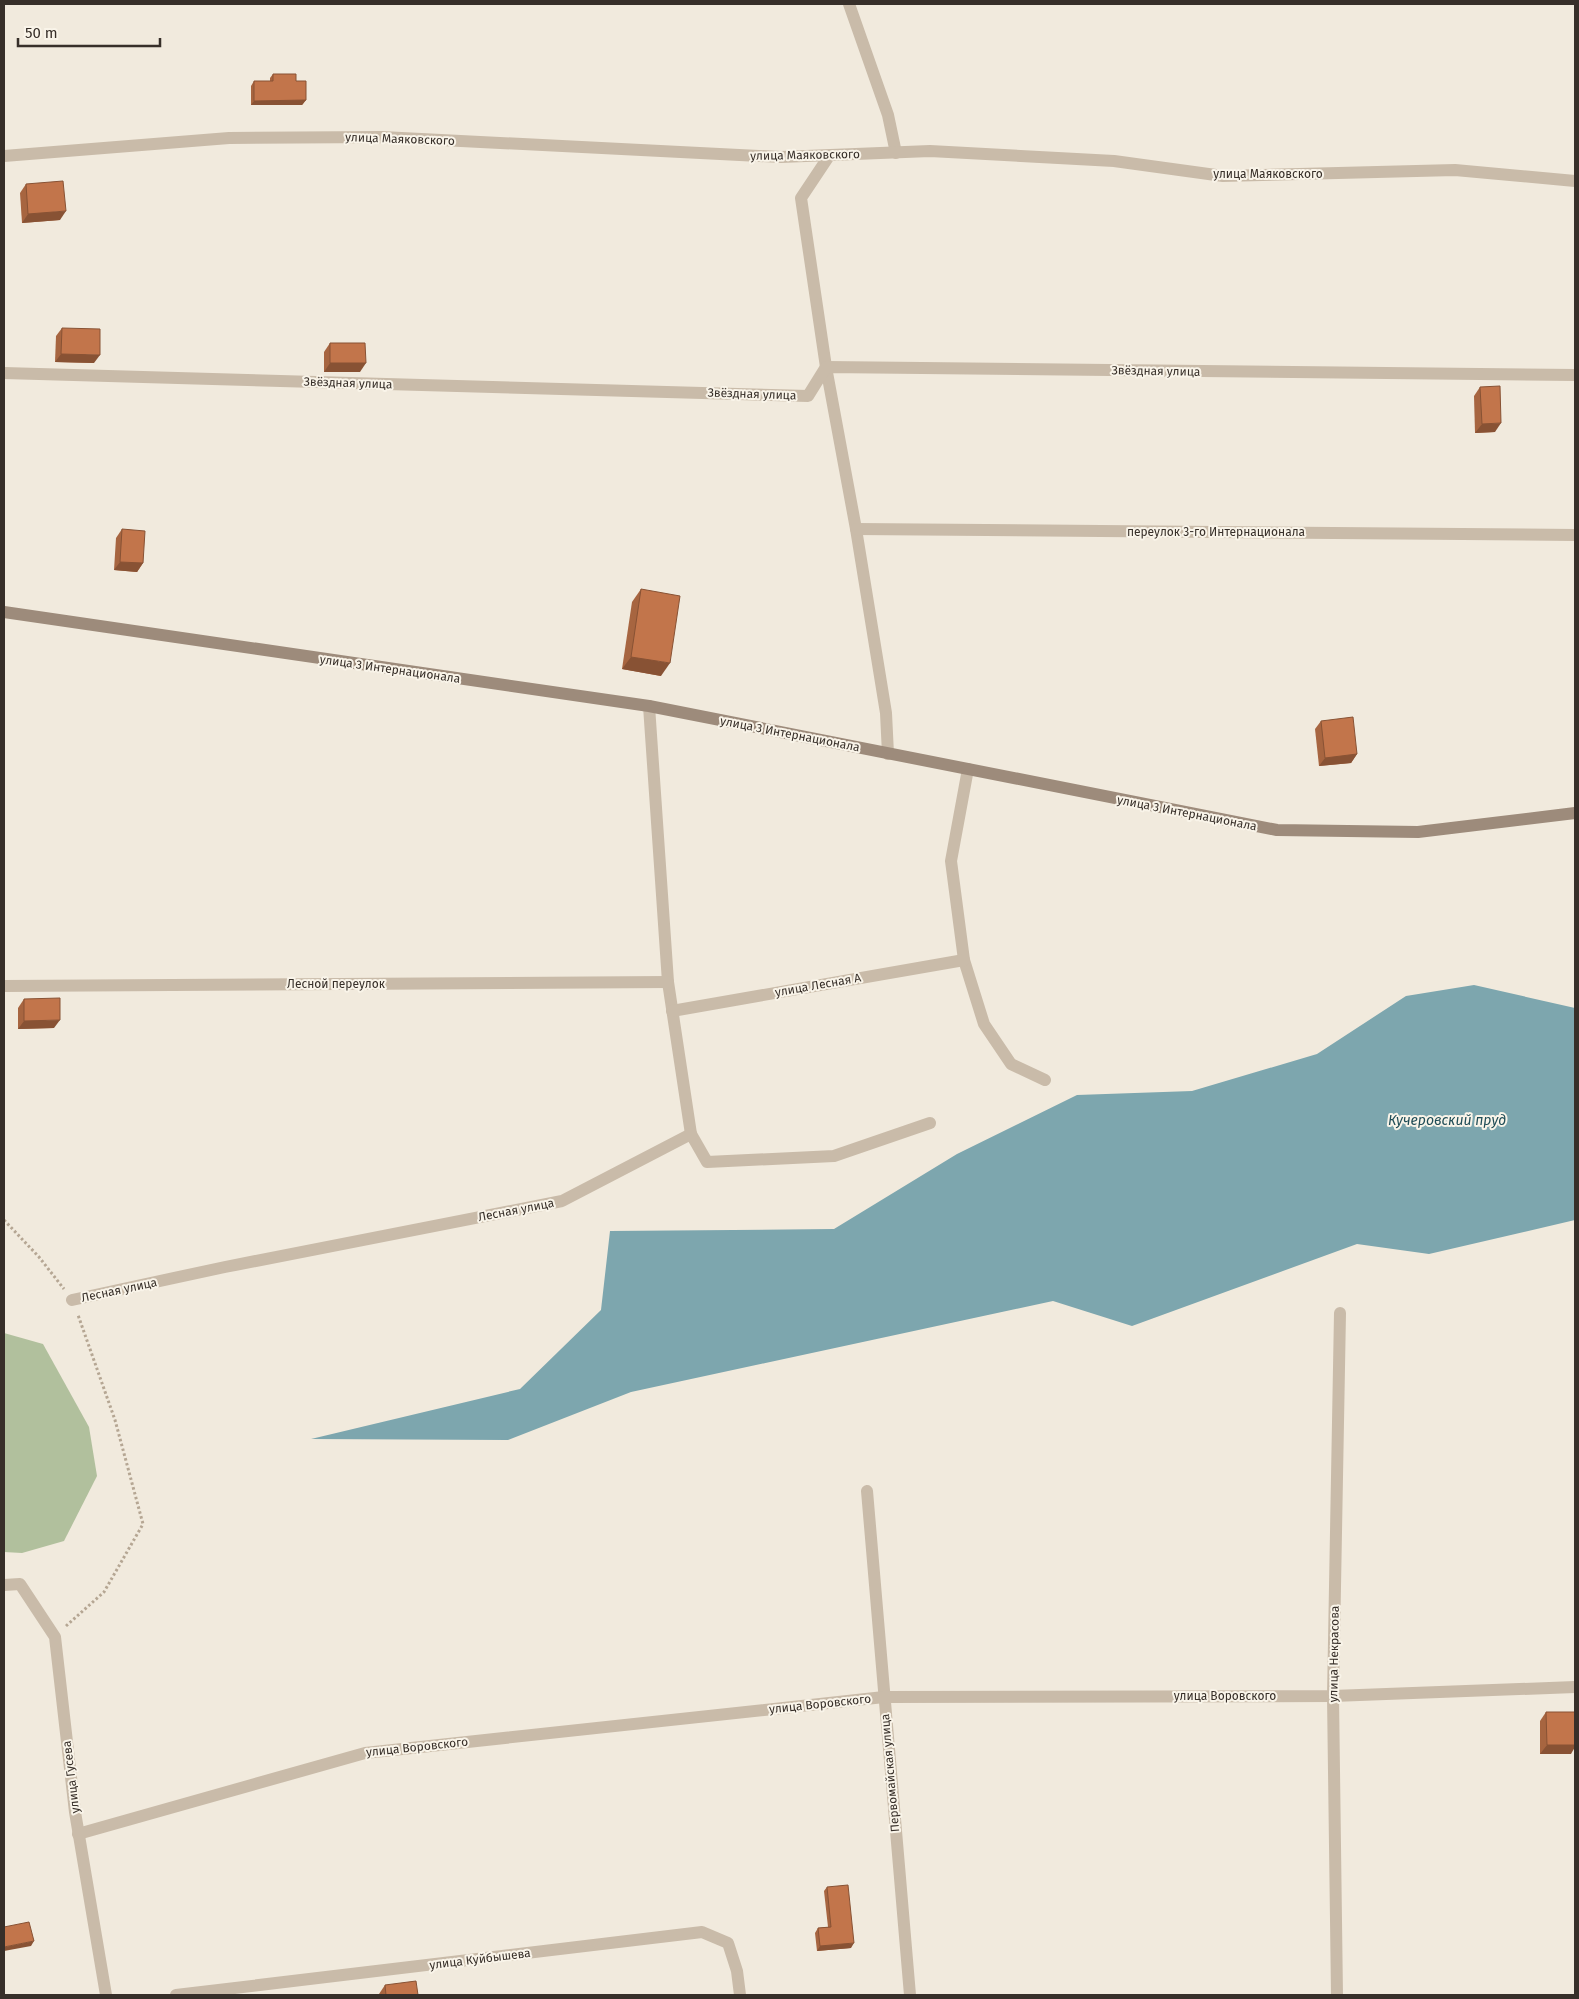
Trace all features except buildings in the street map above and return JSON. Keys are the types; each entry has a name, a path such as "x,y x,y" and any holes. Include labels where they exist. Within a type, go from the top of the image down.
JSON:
{"street":[{"path":"850,4 888,115 896,153"},
{"name":"улица Маяковского","path":"4,156 229,138 382,137 781,157 930,152 1114,161 1224,176 1455,170 1575,181"},
{"path":"829,156 801,198 826,367 856,529 886,713 888,754"},
{"name":"Звёздная улица","path":"4,373 808,396 826,367 1575,375"},
{"name":"переулок 3-го Интернационала","path":"856,529 1575,535"},
{"name":"улица 3 Интернационала","path":"4,612 648,706 1277,830 1418,832 1575,813"},
{"path":"648,706 668,982 691,1134 707,1162 834,1156 930,1123"},
{"path":"968,769 951,861 964,960 984,1024 1010,1064 1045,1080"},
{"name":"улица Лесная А","path":"672,1011 964,960"},
{"name":"Лесной переулок","path":"4,986 668,982"},
{"name":"Лесная улица","path":"72,1300 225,1267 562,1201 691,1134"},
{"name":"улица Некрасова","path":"1337,1995 1333,1696 1340,1313"},
{"name":"Первомайская улица","path":"867,1491 910,1995"},
{"name":"улица Гусева","path":"4,1585 20,1584 55,1637 78,1834 106,1995"},
{"name":"улица Воровского","path":"78,1834 365,1753 884,1697 1333,1696 1575,1687"},
{"name":"улица Куйбышева","path":"176,1995 702,1932 728,1943 737,1971 740,1995"}],"path":[{"path":"4,1220 40,1256 72,1300 115,1420 143,1524 104,1592 55,1637"}],"green space":[{"path":"4,1333 43,1344 89,1427 97,1476 64,1541 22,1553 4,1552"}],"water":[{"name":"Кучеровский пруд","path":"1474,985 1575,1008 1575,1220 1429,1254 1357,1244 1132,1326 1053,1301 631,1392 508,1440 311,1439 520,1389 601,1310 610,1231 834,1229 957,1154 1077,1095 1192,1091 1317,1054 1406,996"}]}
